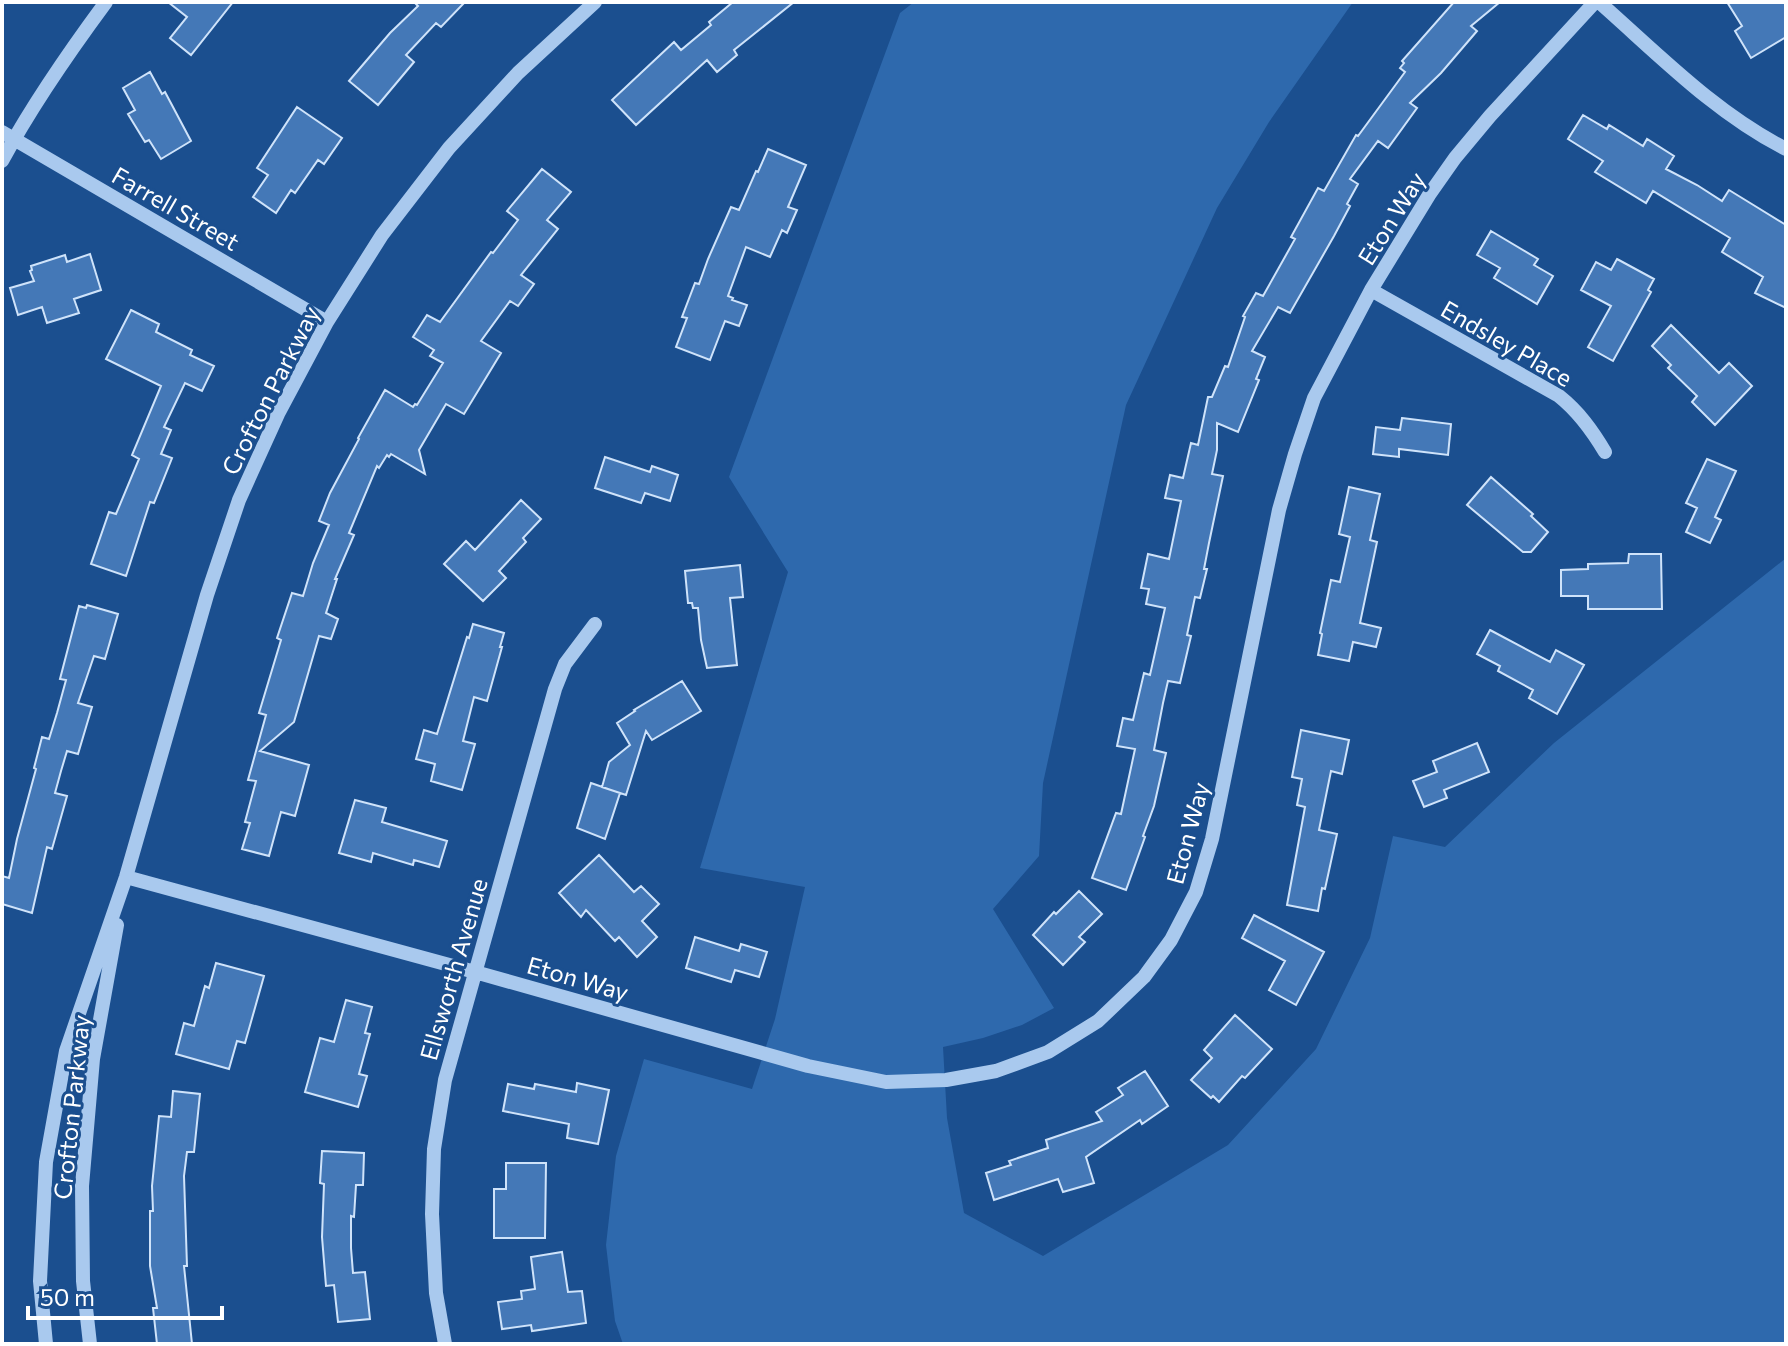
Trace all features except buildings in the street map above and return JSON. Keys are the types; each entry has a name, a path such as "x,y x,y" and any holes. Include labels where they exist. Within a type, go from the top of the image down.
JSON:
{"street":[{"path":"2,161 8,136 106,2"},
{"name":"Crofton Parkway","path":"46,1344 40,1281 46,1162 66,1051 126,877 207,595 239,500 278,414 327,322 382,235 449,148 518,73 595,2"},
{"path":"1597,2 1710,99 1763,137 1786,149"},
{"name":"Eton Way","path":"126,877 808,1066 886,1082 946,1080 996,1071 1048,1052 1098,1021 1144,977 1171,940 1196,892 1212,839 1279,510 1314,398 1371,290 1455,158 1597,2"},
{"name":"Farrell Street","path":"8,136 327,322"},
{"name":"Endsley Place","path":"1371,290 1559,396 1576,410 1605,452"},
{"name":"Ellsworth Avenue","path":"445,1344 436,1293 432,1214 434,1149 445,1080 555,689 565,664 595,624"},
{"name":"Crofton Parkway","path":"90,1344 83,1281 83,1170 93,1059 126,877"}],"shaded area":[{"path":"914,2 1353,2 1269,122 1217,208 1126,405 1043,783 1039,856 993,909 1054,1008 1022,1025 943,1047 947,1118 964,1213 1043,1256 1228,1145 1316,1049 1370,938 1393,836 1445,847 1554,743 1786,558 1786,1344 623,1344 615,1321 606,1245 616,1156 644,1059 752,1089 775,1019 805,887 700,868 788,572 729,477 900,13"}]}
